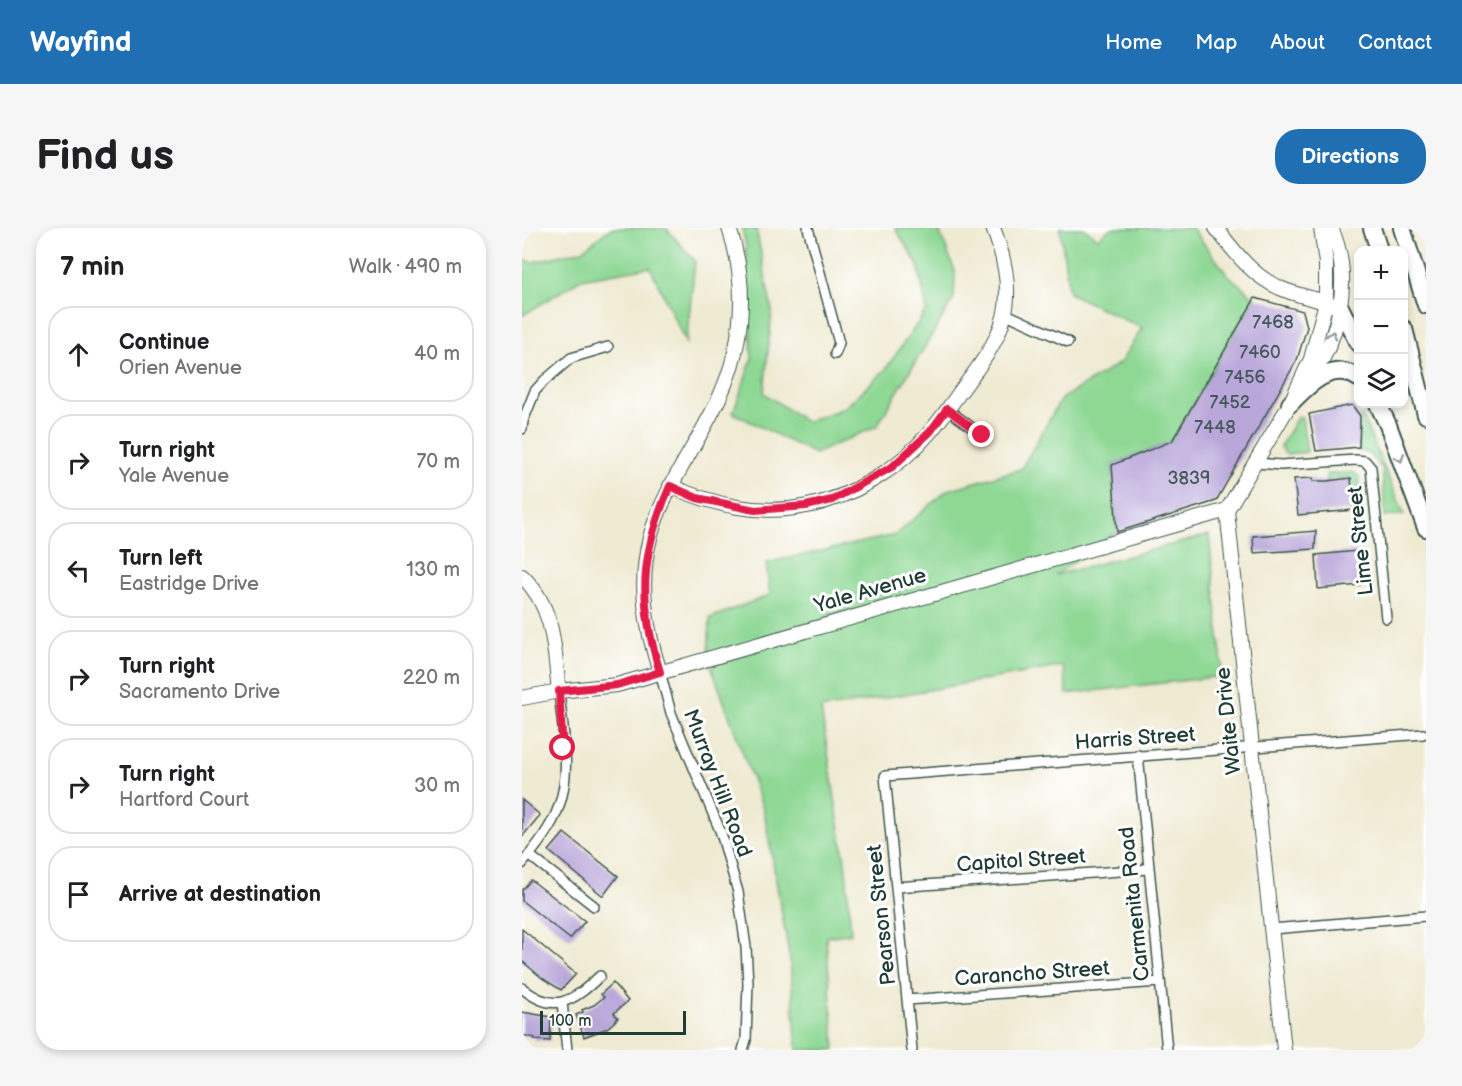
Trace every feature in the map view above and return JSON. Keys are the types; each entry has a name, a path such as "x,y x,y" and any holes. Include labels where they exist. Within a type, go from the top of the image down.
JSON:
{"highway":[{"path":"1372,228 1378,246"},
{"path":"1402,228 1426,305"},
{"path":"1333,304 1354,336"},
{"path":"1408,345 1426,415"},
{"path":"1290,404 1306,387 1320,377 1333,372 1344,372 1354,376"},
{"path":"1381,408 1426,528"}],"street":[{"path":"660,672 650,641 645,609 644,583 650,539 659,510 670,486 720,397 736,351 741,319 741,287 737,255 729,228"},
{"path":"808,228 839,343 835,354"},
{"path":"670,486 697,498 755,510 806,506 832,500 892,467 930,432 982,362 994,340 1006,301 1002,251 993,228"},
{"path":"1216,228 1239,257 1264,280 1297,295 1333,304"},
{"path":"1321,228 1333,304"},
{"path":"1227,510 1290,404 1333,304 1342,266 1340,250 1331,228"},
{"path":"1004,313 1068,342"},
{"path":"522,429 535,391 544,381 571,358 608,347"},
{"path":"947,409 982,435"},
{"name":"Lime Street","path":"1256,463 1281,465 1356,460 1365,461 1371,468 1386,618"},
{"name":"Yale Avenue","path":"522,698 559,691 617,685 1227,510"},
{"name":"Waite Drive","path":"1227,510 1284,1050"},
{"path":"522,576 544,605 550,620 559,691 565,770 560,804 553,821 522,864"},
{"name":"Murray Hill Road","path":"660,672 671,713 722,833 738,892 746,948 748,983 746,1040 743,1050"},
{"name":"Harris Street","path":"885,776 1423,734"},
{"name":"Carmenita Road","path":"1138,755 1167,1050"},
{"name":"Pearson Street","path":"885,776 912,1050"},
{"path":"529,855 594,906"},
{"name":"Capitol Street","path":"896,887 1148,869"},
{"path":"1272,929 1426,916"},
{"path":"522,988 540,1000 562,1002 580,994 600,976"},
{"name":"Carancho Street","path":"907,1000 1160,982"},
{"path":"562,1002 567,1050"}],"green space":[{"path":"611,228 666,228 695,261 686,343 650,267 581,279 522,316 522,260 533,262 583,250"},
{"path":"742,228 756,228 772,311 764,393 806,422 844,408 885,370 927,310 918,265 895,228 938,228 955,271 954,298 877,426 815,454 733,413 752,359 746,247"},
{"path":"1060,228 1084,228 1098,238 1111,228 1192,228 1227,274 1255,298 1172,441 1112,465 1117,532 1055,575 1209,535 1223,676 1067,694 1063,666 821,709 846,869 851,933 826,937 835,1050 797,1050 790,960 764,811 708,658 710,618 770,595 766,563 895,535 948,490 1021,469 1061,399 1120,363 1142,328 1069,293"},
{"path":"1298,416 1302,418 1307,452 1286,454 1280,447"},
{"path":"1362,416 1404,514 1385,517 1382,465 1380,466 1367,452 1359,451 1360,418"},
{"path":"1354,472 1359,477 1361,500 1353,501 1351,478 1336,478 1336,506 1329,494 1326,474"}],"building":[{"path":"1255,298 1303,311 1307,327 1297,360 1216,501 1117,532 1112,465 1172,441"},
{"path":"1352,405 1360,416 1359,447 1316,451 1309,414"},
{"path":"1313,478 1313,481 1327,481 1351,478 1354,510 1298,515 1294,479"},
{"path":"1316,531 1315,549 1254,553 1253,536"},
{"path":"1357,551 1360,585 1318,589 1316,555"},
{"path":"522,800 540,815 522,837"},
{"path":"564,833 618,876 603,896 549,851"},
{"path":"531,880 585,921 570,939 522,901 522,890"},
{"path":"522,929 576,974 561,990 522,961"},
{"path":"613,983 628,1001 614,1013 618,1018 607,1028 584,1037 576,1015 604,997 601,994"},
{"path":"522,1012 551,1017 550,1041 535,1040 535,1038 522,1035"}],"route":[{"path":"563,748 559,691 617,685 660,672 650,641 644,583 650,539 659,510 670,486 697,498 755,510 806,506 832,500 879,476 930,432 947,409 982,435"}]}
